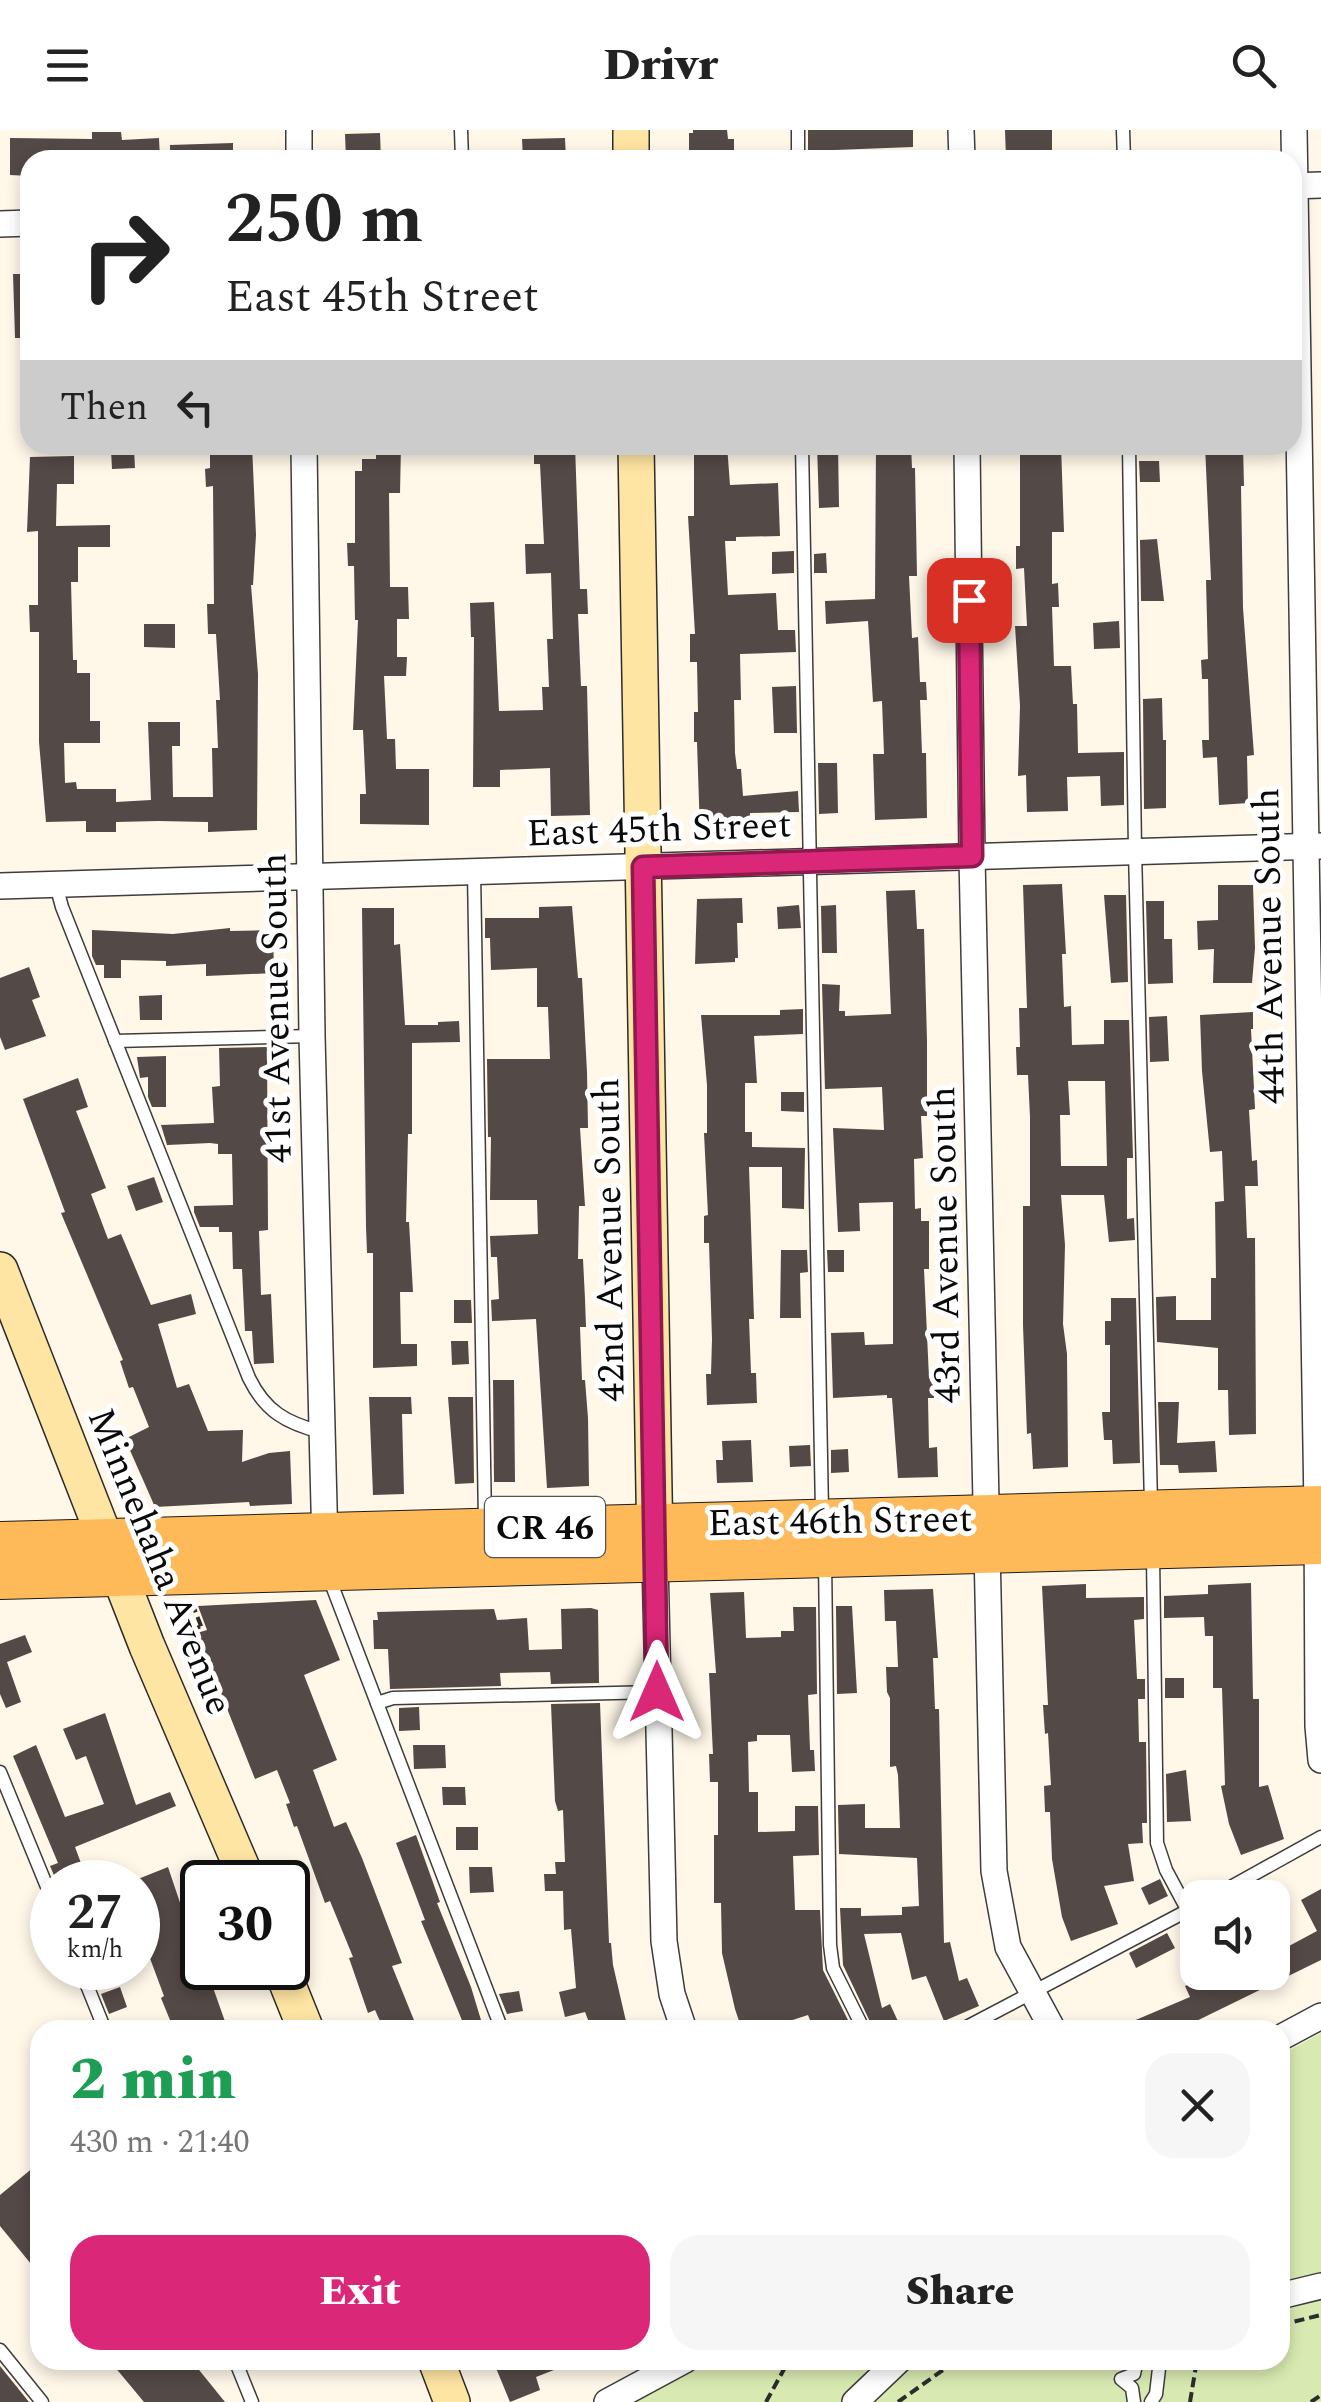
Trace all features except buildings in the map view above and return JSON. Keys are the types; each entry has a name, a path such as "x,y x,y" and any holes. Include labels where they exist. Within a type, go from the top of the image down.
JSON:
{"main road":[{"name":"East 46th Street","path":"0,1542 104,1538 326,1552 1319,1525"},
{"name":"East 46th Street","path":"0,1579 120,1576 485,1529 655,1543"}],"street":[{"name":"41st Avenue South","path":"304,455 312,1036 326,1552"},
{"name":"42nd Avenue South","path":"636,455 664,1941 672,1994 681,2020"},
{"name":"43rd Avenue South","path":"967,455 994,1872 1008,1947 1048,2020"},
{"name":"44th Avenue South","path":"1301,455 1312,846 1321,1760"},
{"name":"East 45th Street","path":"0,886 1312,846"},
{"name":"Minnehaha Avenue","path":"0,1270 104,1538 239,1860"},
{"path":"290,1990 302,2020"},
{"path":"1290,2033 1321,2016"},
{"path":"1290,2294 1321,2286"},
{"path":"440,2370 452,2402"},
{"path":"607,2402 666,2370"},
{"path":"855,2402 889,2370"}],"lane":[{"path":"802,455 830,1945 832,1968 859,2020"},
{"path":"1129,455 1134,850 1157,1843 1166,1870 1180,1890"},
{"path":"474,872 485,1529"},
{"path":"56,884 254,1387 265,1406 280,1418 321,1432"},
{"path":"116,1041 312,1036"},
{"path":"326,1552 377,1704 498,2020"},
{"path":"377,1704 393,1698 657,1692"},
{"path":"0,1772 36,1860"},
{"path":"1244,1880 1321,1837"},
{"path":"981,2020 1180,1914"},
{"path":"89,1990 100,2020"},
{"path":"0,2350 42,2402"},
{"path":"240,2370 252,2402"},
{"path":"1134,2402 1132,2388 1122,2379 1135,2370"},
{"path":"1151,2402 1159,2370"}],"path":[{"path":"189,1596 202,1628 191,1631"},
{"path":"1290,2323 1321,2316"},
{"path":"766,2402 784,2370"},
{"path":"898,2402 943,2370"},
{"path":"1189,2401 1195,2370"},
{"path":"1311,2402 1321,2395"}],"green space":[{"path":"1321,2033 1321,2402 635,2402 694,2370 1290,2370 1290,2050"}],"route":[{"path":"657,1692 643,867 972,856 969,600"}]}
